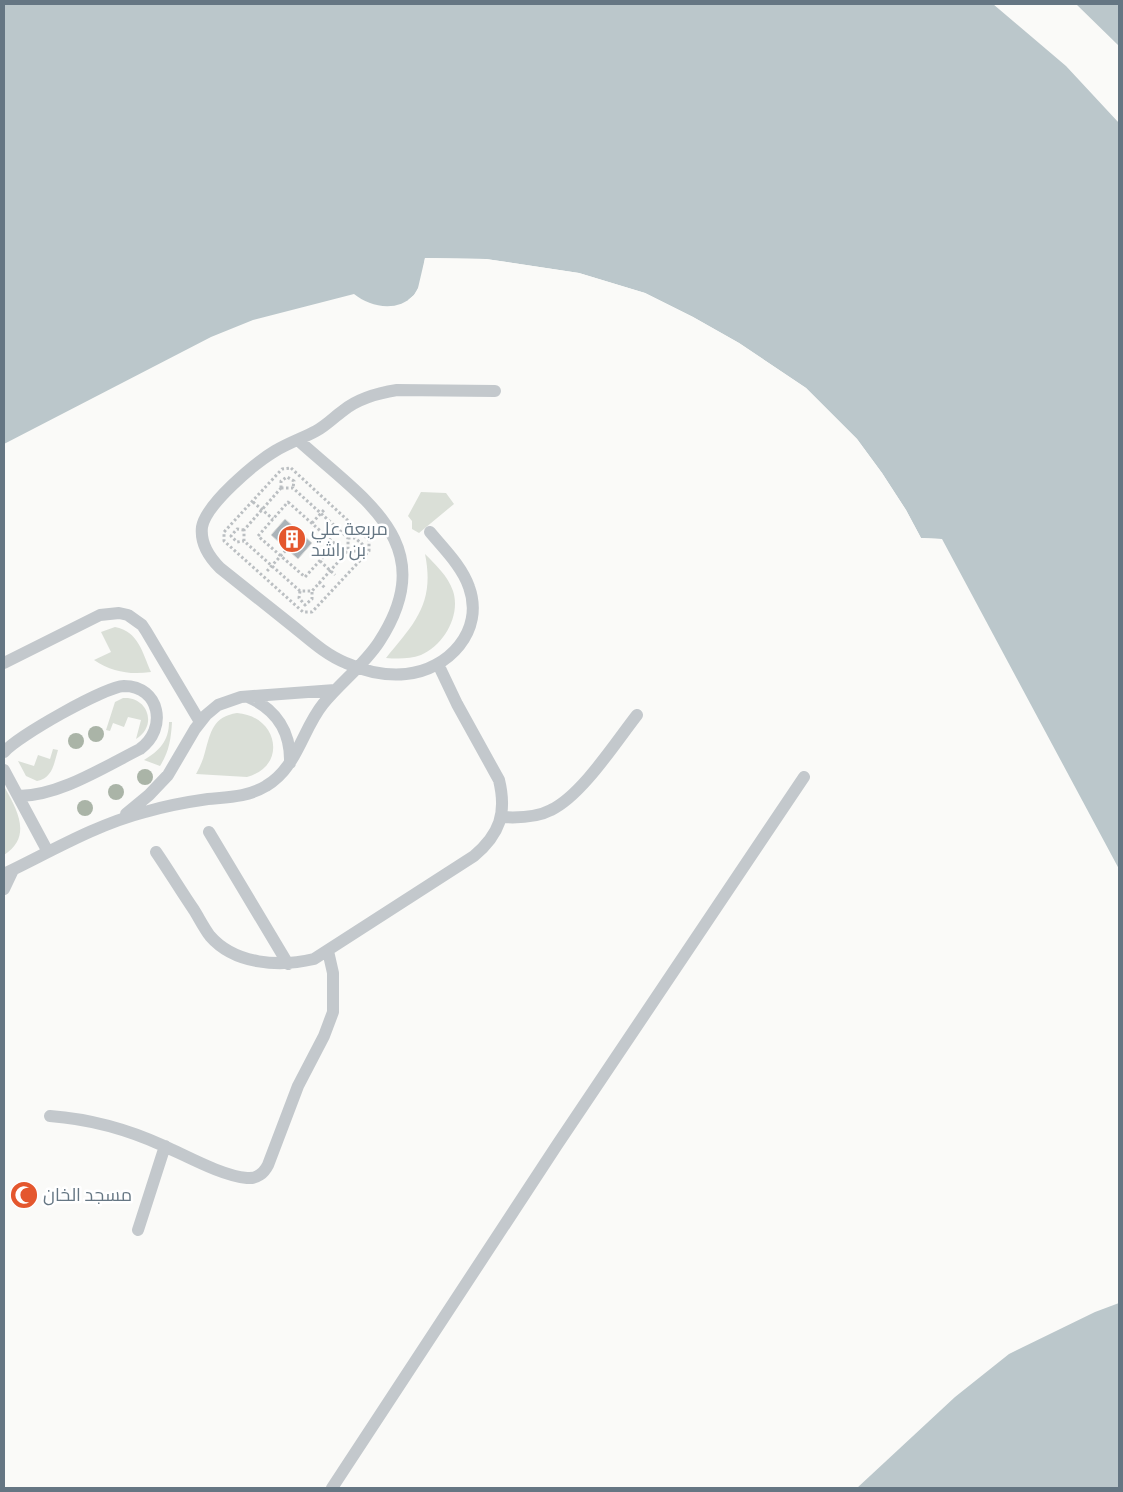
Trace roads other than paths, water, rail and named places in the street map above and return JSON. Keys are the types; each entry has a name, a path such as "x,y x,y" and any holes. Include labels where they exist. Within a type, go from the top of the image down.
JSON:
{"lane":[{"path":"430,532 463,574 470,587 472,616 469,630 453,654 438,664 417,672 404,674 379,672 358,667 345,663 325,652 213,561 204,545 202,526 211,510 234,484 264,458 318,430 356,402 382,392 415,389 495,391"},
{"path":"4,889 8,872 120,819 187,803 244,795 255,792 275,781 290,763 321,706 378,643 400,598 403,565 400,551 394,536 376,512 298,440"},
{"path":"4,663 100,615 119,613 128,615 142,625 200,722"},
{"path":"156,852 210,936 238,955 255,961 288,964 314,959 328,951 474,856 487,845 496,831 501,817 503,803 499,780 457,704 438,664"},
{"path":"4,752 35,728 117,687 136,688 145,693 156,708 157,727 148,743 140,749 58,788 29,796 19,796"},
{"path":"120,819 150,795 168,775 200,722 206,714 218,705 246,696 335,690"},
{"path":"246,696 257,701 276,716 288,739 290,763"},
{"path":"501,817 513,818 538,815 560,805 579,789 636,715"},
{"path":"4,770 48,852"},
{"path":"332,1488 556,1145 804,777"},
{"path":"209,832 288,964"},
{"path":"50,1116 113,1126 224,1171 243,1177 255,1177 265,1170 298,1086 324,1036 333,1012 333,973 328,951"},
{"path":"138,1230 165,1146"}],"place":[{"name":"مربعة علي بن راشد","path":"292,539"},
{"name":"مسجد الخان","path":"24,1195"}]}
